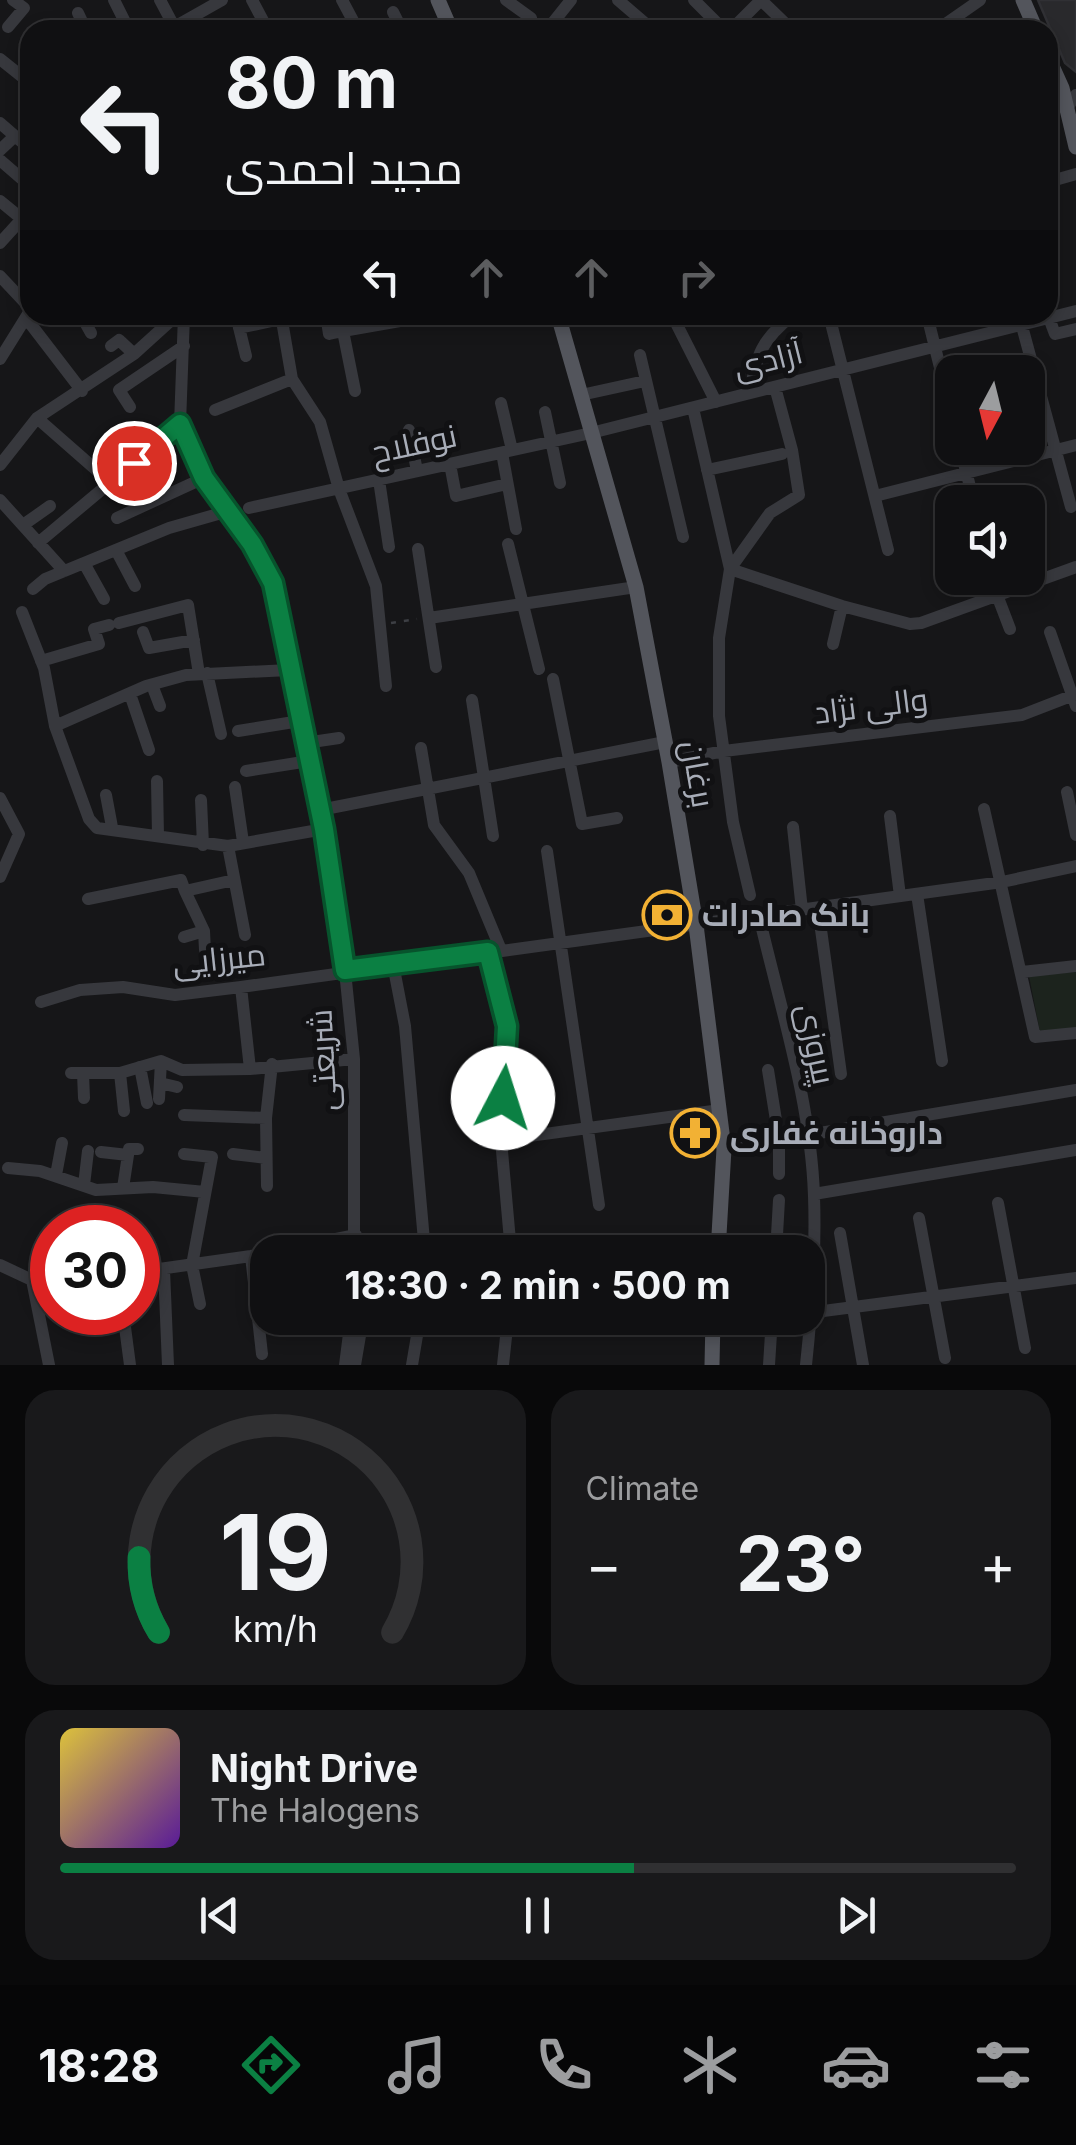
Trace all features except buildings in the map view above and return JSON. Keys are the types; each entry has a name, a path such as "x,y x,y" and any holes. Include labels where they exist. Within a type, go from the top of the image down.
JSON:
{"main road":[{"path":"1058,79 1071,102 1076,147"},
{"name":"برغان","path":"561,325 636,588 669,762 696,925 720,1110 724,1149 719,1235"},
{"path":"712,1365 713,1335"}],"street":[{"path":"8,27 24,8 13,0"},
{"path":"188,20 222,0"},
{"path":"506,0 531,18"},
{"path":"555,20 571,0"},
{"path":"618,0 641,20"},
{"path":"694,0 717,20"},
{"path":"739,20 761,0 782,20"},
{"path":"951,20 980,0"},
{"path":"393,12 397,20"},
{"path":"78,13 81,20"},
{"path":"0,59 20,75"},
{"path":"0,123 20,141"},
{"path":"0,150 14,136"},
{"path":"0,160 20,177"},
{"path":"0,243 20,221"},
{"path":"0,276 20,302"},
{"path":"0,359 21,325"},
{"path":"36,325 82,390"},
{"path":"87,325 91,333"},
{"path":"0,465 36,418 134,354 169,325"},
{"name":"شریعتی","path":"182,325 180,424 204,478 252,544 273,583 324,829 354,1059 356,1235"},
{"path":"239,325 246,356"},
{"path":"282,325 292,379 320,422 338,488 376,586 386,686"},
{"path":"328,325 329,334 377,325"},
{"path":"676,325 716,402"},
{"path":"750,393 760,348 780,325"},
{"path":"832,325 888,550"},
{"path":"930,325 938,355"},
{"name":"آزادی","path":"591,433 936,346 1004,325"},
{"path":"1021,325 1072,507"},
{"path":"1051,325 1054,334 1076,329"},
{"path":"343,331 355,391"},
{"path":"111,346 119,340 134,354"},
{"path":"130,407 118,390 184,346"},
{"path":"640,355 683,537"},
{"path":"215,410 292,379"},
{"path":"581,395 645,381"},
{"path":"730,569 770,513 799,495 775,387"},
{"path":"501,403 507,484 516,528"},
{"path":"693,408 730,569 717,676 733,822 750,895"},
{"path":"545,412 560,483"},
{"path":"36,418 110,482"},
{"path":"38,542 180,424"},
{"path":"409,430 417,472"},
{"name":"نوفلاح","path":"250,508 591,433"},
{"path":"875,496 1076,445"},
{"path":"708,470 782,454"},
{"path":"450,464 456,496 507,484"},
{"path":"964,465 969,485"},
{"path":"118,518 204,478"},
{"path":"379,480 389,546"},
{"path":"0,500 64,571"},
{"path":"23,525 50,506"},
{"path":"32,589 45,579 170,528 226,512"},
{"path":"508,544 539,669"},
{"path":"418,549 436,667"},
{"path":"116,550 135,586"},
{"path":"84,563 104,599"},
{"path":"730,569 897,623 922,624 997,595 1010,629"},
{"path":"1045,580 1075,570"},
{"path":"428,618 636,588"},
{"path":"41,661 99,644 94,629 188,605 194,640 222,734"},
{"path":"833,644 842,606"},
{"path":"22,612 41,661 55,726 89,820 97,828 228,846 324,829"},
{"path":"143,632 149,648 194,640"},
{"path":"1050,632 1075,699"},
{"path":"55,726 152,685 204,674 289,670"},
{"path":"552,679 582,824 617,818"},
{"path":"152,685 160,706"},
{"path":"130,694 149,750"},
{"name":"والی نژاد","path":"669,762 724,751 994,720 1075,699"},
{"path":"472,700 493,836"},
{"path":"238,731 300,721"},
{"path":"305,743 339,738"},
{"path":"320,810 665,742"},
{"path":"421,748 434,824 469,873 494,951 507,1026 501,1140 509,1235"},
{"path":"246,771 309,761"},
{"path":"156,781 158,836"},
{"path":"235,788 243,842"},
{"path":"1067,792 1076,835"},
{"path":"106,795 112,828"},
{"path":"0,798 19,834 0,877"},
{"path":"201,800 203,845"},
{"path":"984,809 1036,1037 1076,1033"},
{"path":"890,816 900,896"},
{"path":"793,827 802,910"},
{"path":"228,846 245,935"},
{"path":"548,851 599,1205"},
{"name":"میرزایی","path":"41,1002 80,990 124,987 175,995 1002,882 1076,866"},
{"path":"88,898 181,880 204,931 206,950"},
{"path":"186,890 234,880"},
{"path":"917,894 942,1061"},
{"path":"818,908 841,1074"},
{"name":"پیروزی","path":"759,916 797,1077 814,1194 813,1235"},
{"path":"184,937 204,931"},
{"path":"393,964 405,1026 423,1235"},
{"path":"1022,972 1076,966"},
{"path":"241,986 250,1068"},
{"path":"84,1098 77,1074 120,1073 161,1061 182,1070 354,1059"},
{"path":"140,1066 153,1101 160,1082 161,1061"},
{"path":"267,1186 266,1118 272,1064"},
{"path":"768,1070 779,1139 779,1174"},
{"path":"120,1073 124,1111"},
{"path":"160,1082 176,1086"},
{"path":"724,1149 1076,1090"},
{"path":"501,1140 720,1110"},
{"path":"184,1115 266,1118"},
{"path":"56,1175 62,1143"},
{"path":"814,1194 1076,1150"},
{"path":"84,1185 95,1151 133,1152 123,1188"},
{"path":"184,1154 212,1157 192,1266 200,1304"},
{"path":"234,1154 266,1158"},
{"path":"8,1168 56,1175 96,1190 153,1187 204,1192"},
{"path":"777,1235 779,1200"},
{"path":"998,1204 1026,1348"},
{"path":"919,1218 945,1358"},
{"path":"840,1233 864,1365"},
{"path":"160,1270 250,1256"},
{"path":"0,1265 30,1279"},
{"path":"164,1270 168,1365"},
{"path":"825,1310 1076,1278"},
{"path":"43,1335 49,1365"},
{"path":"126,1335 130,1365"},
{"path":"260,1335 262,1354"},
{"path":"344,1365 348,1335"},
{"path":"355,1365 360,1335"},
{"path":"412,1365 417,1335"},
{"path":"503,1365 506,1335"},
{"path":"770,1365 771,1335"},
{"name":"پیروزی","path":"806,1365 808,1335"}],"path":[{"path":"380,625 428,618"}],"shaded area":[{"path":"1076,972 1076,1028 1040,1032 1029,976"}],"place":[{"name":"بانک صادرات","path":"667,915"},
{"name":"داروخانه غفاری","path":"695,1133"}],"route":[{"path":"134,463 180,424 204,478 252,544 273,583 324,829 345,970 488,952 507,1026 503,1098"}]}
